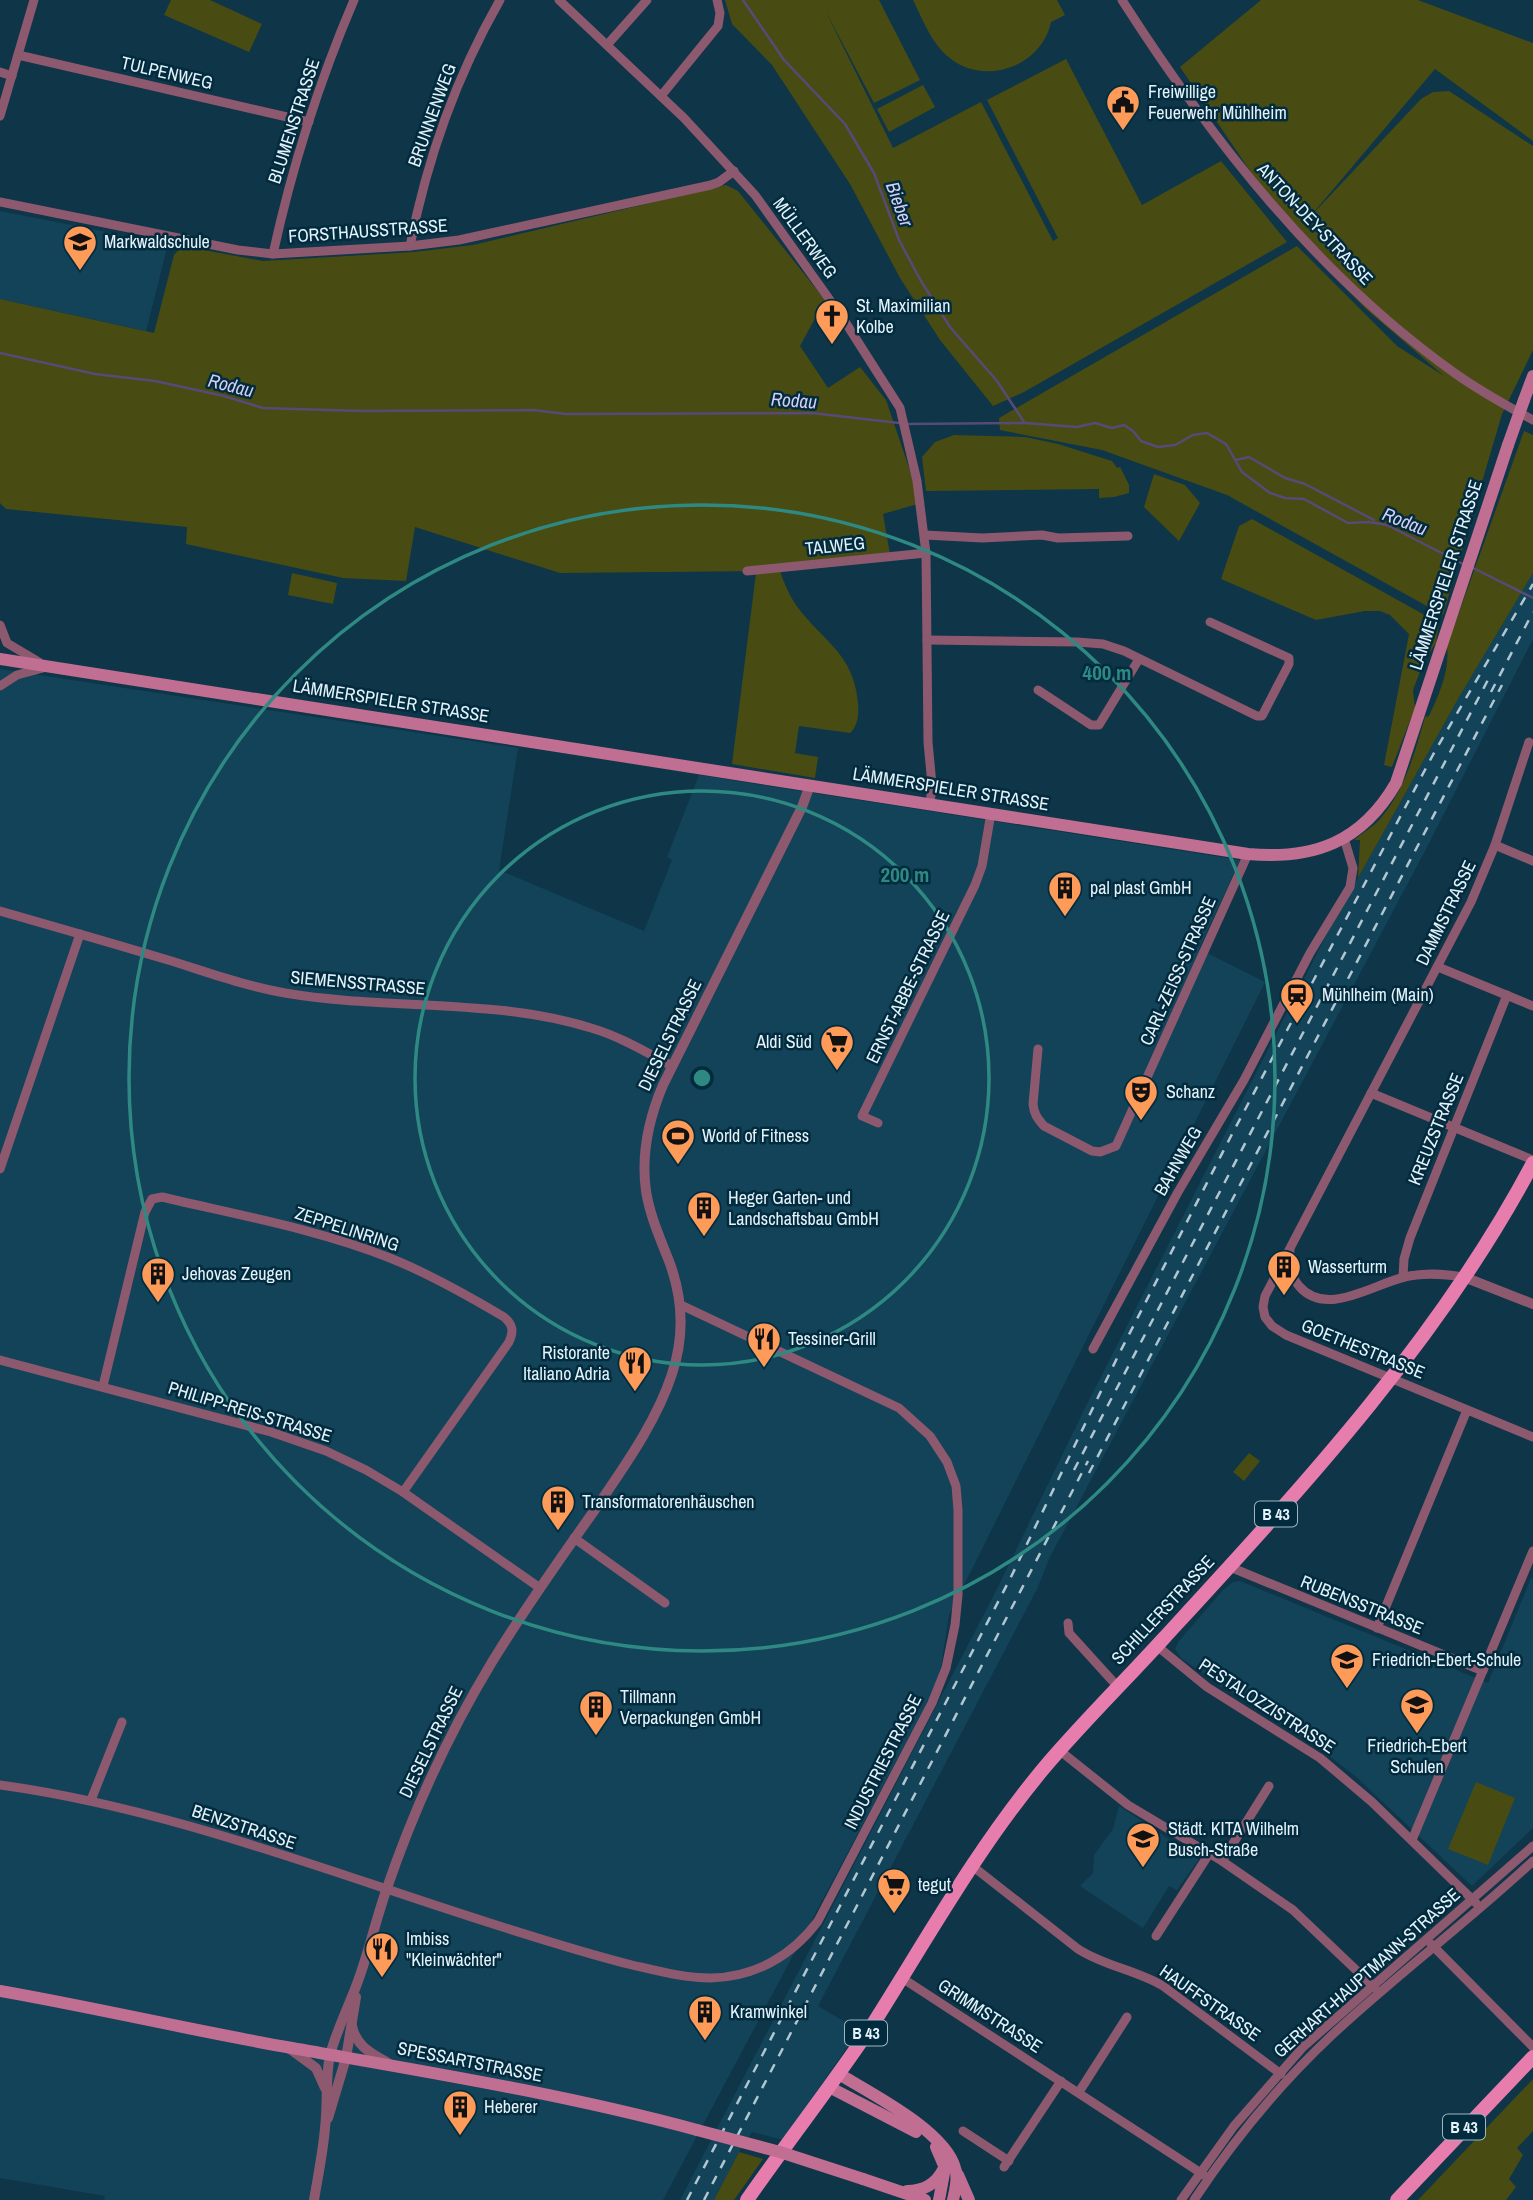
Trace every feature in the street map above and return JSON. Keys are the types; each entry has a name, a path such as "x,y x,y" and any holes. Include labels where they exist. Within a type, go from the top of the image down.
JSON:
{"main road":[{"name":"LÄMMERSPIELER STRASSE","path":"0,659 1248,854 1293,854 1320,848 1356,831 1376,812 1396,783 1533,376"},
{"name":"SCHILLERSTRASSE","path":"829,2087 1005,1816 1059,1750 1230,1567 1391,1378 1464,1277 1533,1161"},
{"name":"SPESSARTSTRASSE","path":"0,1991 288,2048 391,2064 584,2102 780,2152 925,2200"},
{"name":"B 43","path":"1397,2200 1533,2057"},
{"path":"839,2074 933,2136 948,2151 970,2200"},
{"path":"829,2087 924,2137 938,2150 944,2163 939,2200"},
{"name":"B 43","path":"747,2200 829,2087"},
{"path":"899,2192 914,2191 931,2184 939,2176 944,2163"},
{"path":"953,2200 957,2172"}],"street":[{"path":"0,116 34,0"},
{"name":"BLUMENSTRASSE","path":"273,254 287,195 324,74 354,0"},
{"name":"BRUNNENWEG","path":"410,246 424,184 447,113 476,46 500,0"},
{"name":"MÜLLERWEG","path":"559,0 661,96 734,171 771,217 842,317 900,408 917,481 925,535 928,742 932,785 930,804"},
{"path":"607,45 647,0"},
{"path":"661,96 718,26 720,13 717,0"},
{"name":"ANTON-DEY-STRASSE","path":"1122,0 1224,146 1287,223 1323,261 1361,298 1420,347 1473,386 1533,420"},
{"name":"TULPENWEG","path":"18,55 309,122"},
{"path":"0,72 12,76"},
{"name":"FORSTHAUSSTRASSE","path":"0,202 238,250 273,254 410,246 459,240 711,185 734,171"},
{"path":"925,535 982,538 1042,535 1058,538 1128,536"},
{"name":"TALWEG","path":"747,571 926,553"},
{"path":"927,640 1093,643 1112,646 1188,684 1262,716 1289,664 1289,658 1210,622"},
{"name":"LÄMMERSPIELER STRASSE","path":"0,625 7,643 51,667"},
{"path":"1038,690 1091,725 1099,726 1139,659"},
{"name":"LÄMMERSPIELER STRASSE","path":"0,686 17,675 51,667"},
{"name":"DAMMSTRASSE","path":"1294,1238 1476,891 1495,845 1529,741"},
{"name":"DIESELSTRASSE","path":"326,2125 330,2055 358,1981 386,1889 415,1814 453,1732 480,1682 540,1588 622,1470 663,1398 680,1341 681,1305 675,1277 653,1220 645,1178 650,1121 672,1066 802,807 810,785"},
{"name":"ERNST-ABBE-STRASSE","path":"878,1123 862,1116 975,885 982,866 991,813"},
{"name":"BAHNWEG","path":"1093,1349 1178,1192 1244,1080 1310,953 1350,887 1353,868 1344,838"},
{"path":"1495,845 1533,861"},
{"name":"CARL-ZEISS-STRASSE","path":"1038,1049 1033,1104 1038,1120 1044,1126 1092,1151 1100,1152 1116,1146 1248,854"},
{"name":"SIEMENSSTRASSE","path":"0,911 237,982 286,993 349,1002 495,1011 577,1024 608,1034 672,1066"},
{"path":"0,1169 80,934"},
{"path":"1438,967 1533,1006"},
{"name":"KREUZSTRASSE","path":"1403,1277 1407,1246 1507,995"},
{"path":"1371,1093 1533,1161"},
{"name":"ZEPPELINRING","path":"103,1386 145,1212 152,1199 162,1197 364,1248 438,1279 504,1317 512,1329 509,1342 403,1492"},
{"path":"1294,1238 1290,1253 1292,1275 1303,1291 1316,1298 1351,1296 1403,1277 1428,1274 1464,1277 1533,1304"},
{"name":"GOETHESTRASSE","path":"1294,1238 1263,1301 1263,1311 1269,1323 1286,1335 1533,1437"},
{"name":"INDUSTRIESTRASSE","path":"386,1889 550,1942 664,1972 709,1978 731,1977 757,1970 796,1946 818,1920 932,1703 950,1654 958,1595 958,1498 943,1455 924,1429 899,1408 681,1305"},
{"name":"PHILIPP-REIS-STRASSE","path":"0,1360 299,1440 366,1470 403,1492 540,1588"},
{"path":"1377,1628 1467,1410"},
{"path":"575,1538 665,1603"},
{"path":"1412,1840 1530,1567 1533,1550"},
{"name":"RUBENSSTRASSE","path":"1230,1567 1483,1671"},
{"path":"1068,1623 1069,1633 1118,1687"},
{"name":"PESTALOZZISTRASSE","path":"1157,1646 1195,1679 1320,1758 1412,1840 1481,1908"},
{"path":"91,1800 122,1722"},
{"path":"1059,1750 1128,1805 1222,1861 1301,1917 1380,1993"},
{"name":"BENZSTRASSE","path":"0,1784 91,1800 184,1824 386,1889"},
{"path":"1222,1861 1269,1786"},
{"name":"GERHART-HAUPTMANN-STRASSE","path":"1181,2200 1199,2172 1279,2072 1327,2024 1533,1846"},
{"path":"1156,1936 1209,1854"},
{"name":"GERHART-HAUPTMANN-STRASSE","path":"1195,2200 1209,2178 1288,2080 1331,2036 1533,1861"},
{"name":"HAUFFSTRASSE","path":"971,1866 1078,1949 1163,1986 1288,2080"},
{"path":"1426,1939 1533,2047"},
{"name":"GRIMMSTRASSE","path":"902,1978 1209,2178"},
{"name":"DIESELSTRASSE","path":"314,2200 326,2125 346,2058 358,1981"},
{"path":"1079,2092 1127,2017"},
{"path":"352,2023 356,2039 364,2048 391,2064"},
{"path":"288,2048 317,2068 326,2091"},
{"path":"964,2131 1007,2164 1061,2081"}],"shaded area":[{"name":"Markwaldschule","path":"0,211 168,244 146,331 0,299"},
{"path":"1533,573 1533,639 1425,851 1050,1557 1037,1589 818,2006 859,2030 783,2140 752,2132 714,2200 680,2200 997,1589 1084,1410 1329,930 1458,699"},
{"path":"0,669 518,748 499,870 644,931 672,860 667,857 699,775 1240,860 1199,949 1265,982 949,1615 941,1667 932,1694 663,2200 104,2200 105,2196 0,2178"},
{"name":"Friedrich-Ebert Schulen","path":"1531,1578 1533,1828 1472,1886 1355,1776 1318,1747 1222,1687 1181,1658 1175,1649 1223,1590 1233,1582 1240,1581 1488,1683"},
{"name":"Städt. KITA Wilhelm Busch-Straße","path":"1119,1806 1199,1859 1177,1890 1169,1886 1143,1928 1080,1886 1093,1873 1094,1855 1113,1829"}],"green space":[{"path":"171,0 210,0 262,24 249,52 164,15"},
{"path":"725,0 879,0 920,80 874,103 825,10 893,148 981,102 1053,241 1058,238 987,100 1066,59 1142,205 1221,161 1287,242 1024,392 993,406 940,340 900,278 850,184 772,65 732,24"},
{"path":"913,0 1057,0 1065,15 1051,22 1046,37 1025,60 996,71 980,71 951,59 938,47"},
{"path":"1261,0 1418,0 1533,43 1533,141 1435,69 1308,219 1421,99 1433,92 1449,91 1533,146 1533,350 1502,414 1443,615 1227,495 1102,450 1000,430 999,418 1297,246 1397,346 1444,376 1366,309 1294,236 1180,67"},
{"path":"923,85 935,107 889,132 877,109"},
{"path":"726,185 738,191 825,300 800,346 828,388 860,367 886,400 921,503 883,514 891,560 780,571 793,601 843,660 855,686 858,703 855,727 850,733 799,726 795,753 818,757 815,778 732,764 756,573 769,571 560,573 415,527 406,581 343,578 186,544 187,527 6,509 0,503 0,299 154,333 174,255 182,246 263,261 414,252 473,245"},
{"path":"1524,431 1533,435 1533,573 1458,699 1358,878 1360,840 1354,840 1374,825 1389,808 1408,770 1425,717 1429,716 1443,682 1447,646"},
{"path":"954,435 1025,437 1112,461 1117,468 1120,467 1129,485 1129,493 1099,498 1099,489 926,491 922,457 935,442"},
{"path":"1154,474 1185,485 1200,503 1179,541 1144,507"},
{"path":"1252,519 1439,623 1436,643 1424,661 1413,690 1415,708 1392,767 1384,765 1409,634 1390,615 1380,611 1316,620 1221,579 1239,526"},
{"path":"292,573 337,583 333,604 288,595"},
{"path":"1249,1453 1260,1461 1244,1481 1233,1472"},
{"path":"1476,1782 1515,1798 1488,1865 1448,1849"},
{"path":"1533,2079 1533,2131 1517,2148 1523,2155 1509,2179 1516,2187 1506,2200 1418,2200"},
{"path":"739,2152 763,2159 734,2200 714,2200"}],"waterway":[{"name":"Bieber","path":"743,0 784,60 845,124 874,173 899,240 921,281 950,327 997,381 1024,422"},
{"name":"Rodau","path":"0,353 95,374 155,381 224,396 263,408 362,411 533,410 566,414 812,413 899,423"},
{"name":"Rodau","path":"906,424 1025,423 1077,427 1095,423 1112,428 1124,425 1141,441 1158,447 1175,445 1193,435 1207,433 1226,444 1242,472 1270,493 1285,498 1304,499 1348,523 1387,525 1465,565"},
{"path":"1236,460 1249,457 1285,478 1305,484 1374,520"},
{"name":"Rodau","path":"1471,567 1533,598"}],"railway":[{"path":"687,2200 1010,1579 1119,1354 1230,1138 1435,751 1533,584"},
{"path":"1491,692 1533,612"},
{"path":"1074,1470 1490,676"},
{"path":"1089,1473 1502,685"},
{"path":"704,2200 1088,1461"}],"place":[{"name":"Freiwillige Feuerwehr Mühlheim","path":"1123,132"},
{"name":"Markwaldschule","path":"80,272"},
{"name":"St. Maximilian Kolbe","path":"832,346"},
{"name":"pal plast GmbH","path":"1065,918"},
{"name":"Mühlheim (Main)","path":"1297,1025"},
{"name":"Aldi Süd","path":"837,1072"},
{"name":"Schanz","path":"1141,1122"},
{"name":"World of Fitness","path":"678,1166"},
{"name":"Heger Garten- und Landschaftsbau GmbH","path":"704,1238"},
{"name":"Wasserturm","path":"1284,1297"},
{"name":"Jehovas Zeugen","path":"158,1304"},
{"name":"Tessiner-Grill","path":"764,1369"},
{"name":"Ristorante Italiano Adria","path":"635,1393"},
{"name":"Transformatorenhäuschen","path":"558,1532"},
{"name":"Friedrich-Ebert-Schule","path":"1347,1690"},
{"name":"Friedrich-Ebert Schulen","path":"1417,1735"},
{"name":"Tillmann Verpackungen GmbH","path":"596,1737"},
{"name":"Städt. KITA Wilhelm Busch-Straße","path":"1143,1869"},
{"name":"tegut","path":"894,1915"},
{"name":"Imbiss \"Kleinwächter\"","path":"382,1979"},
{"name":"Kramwinkel","path":"705,2042"},
{"name":"Heberer","path":"460,2137"}]}
